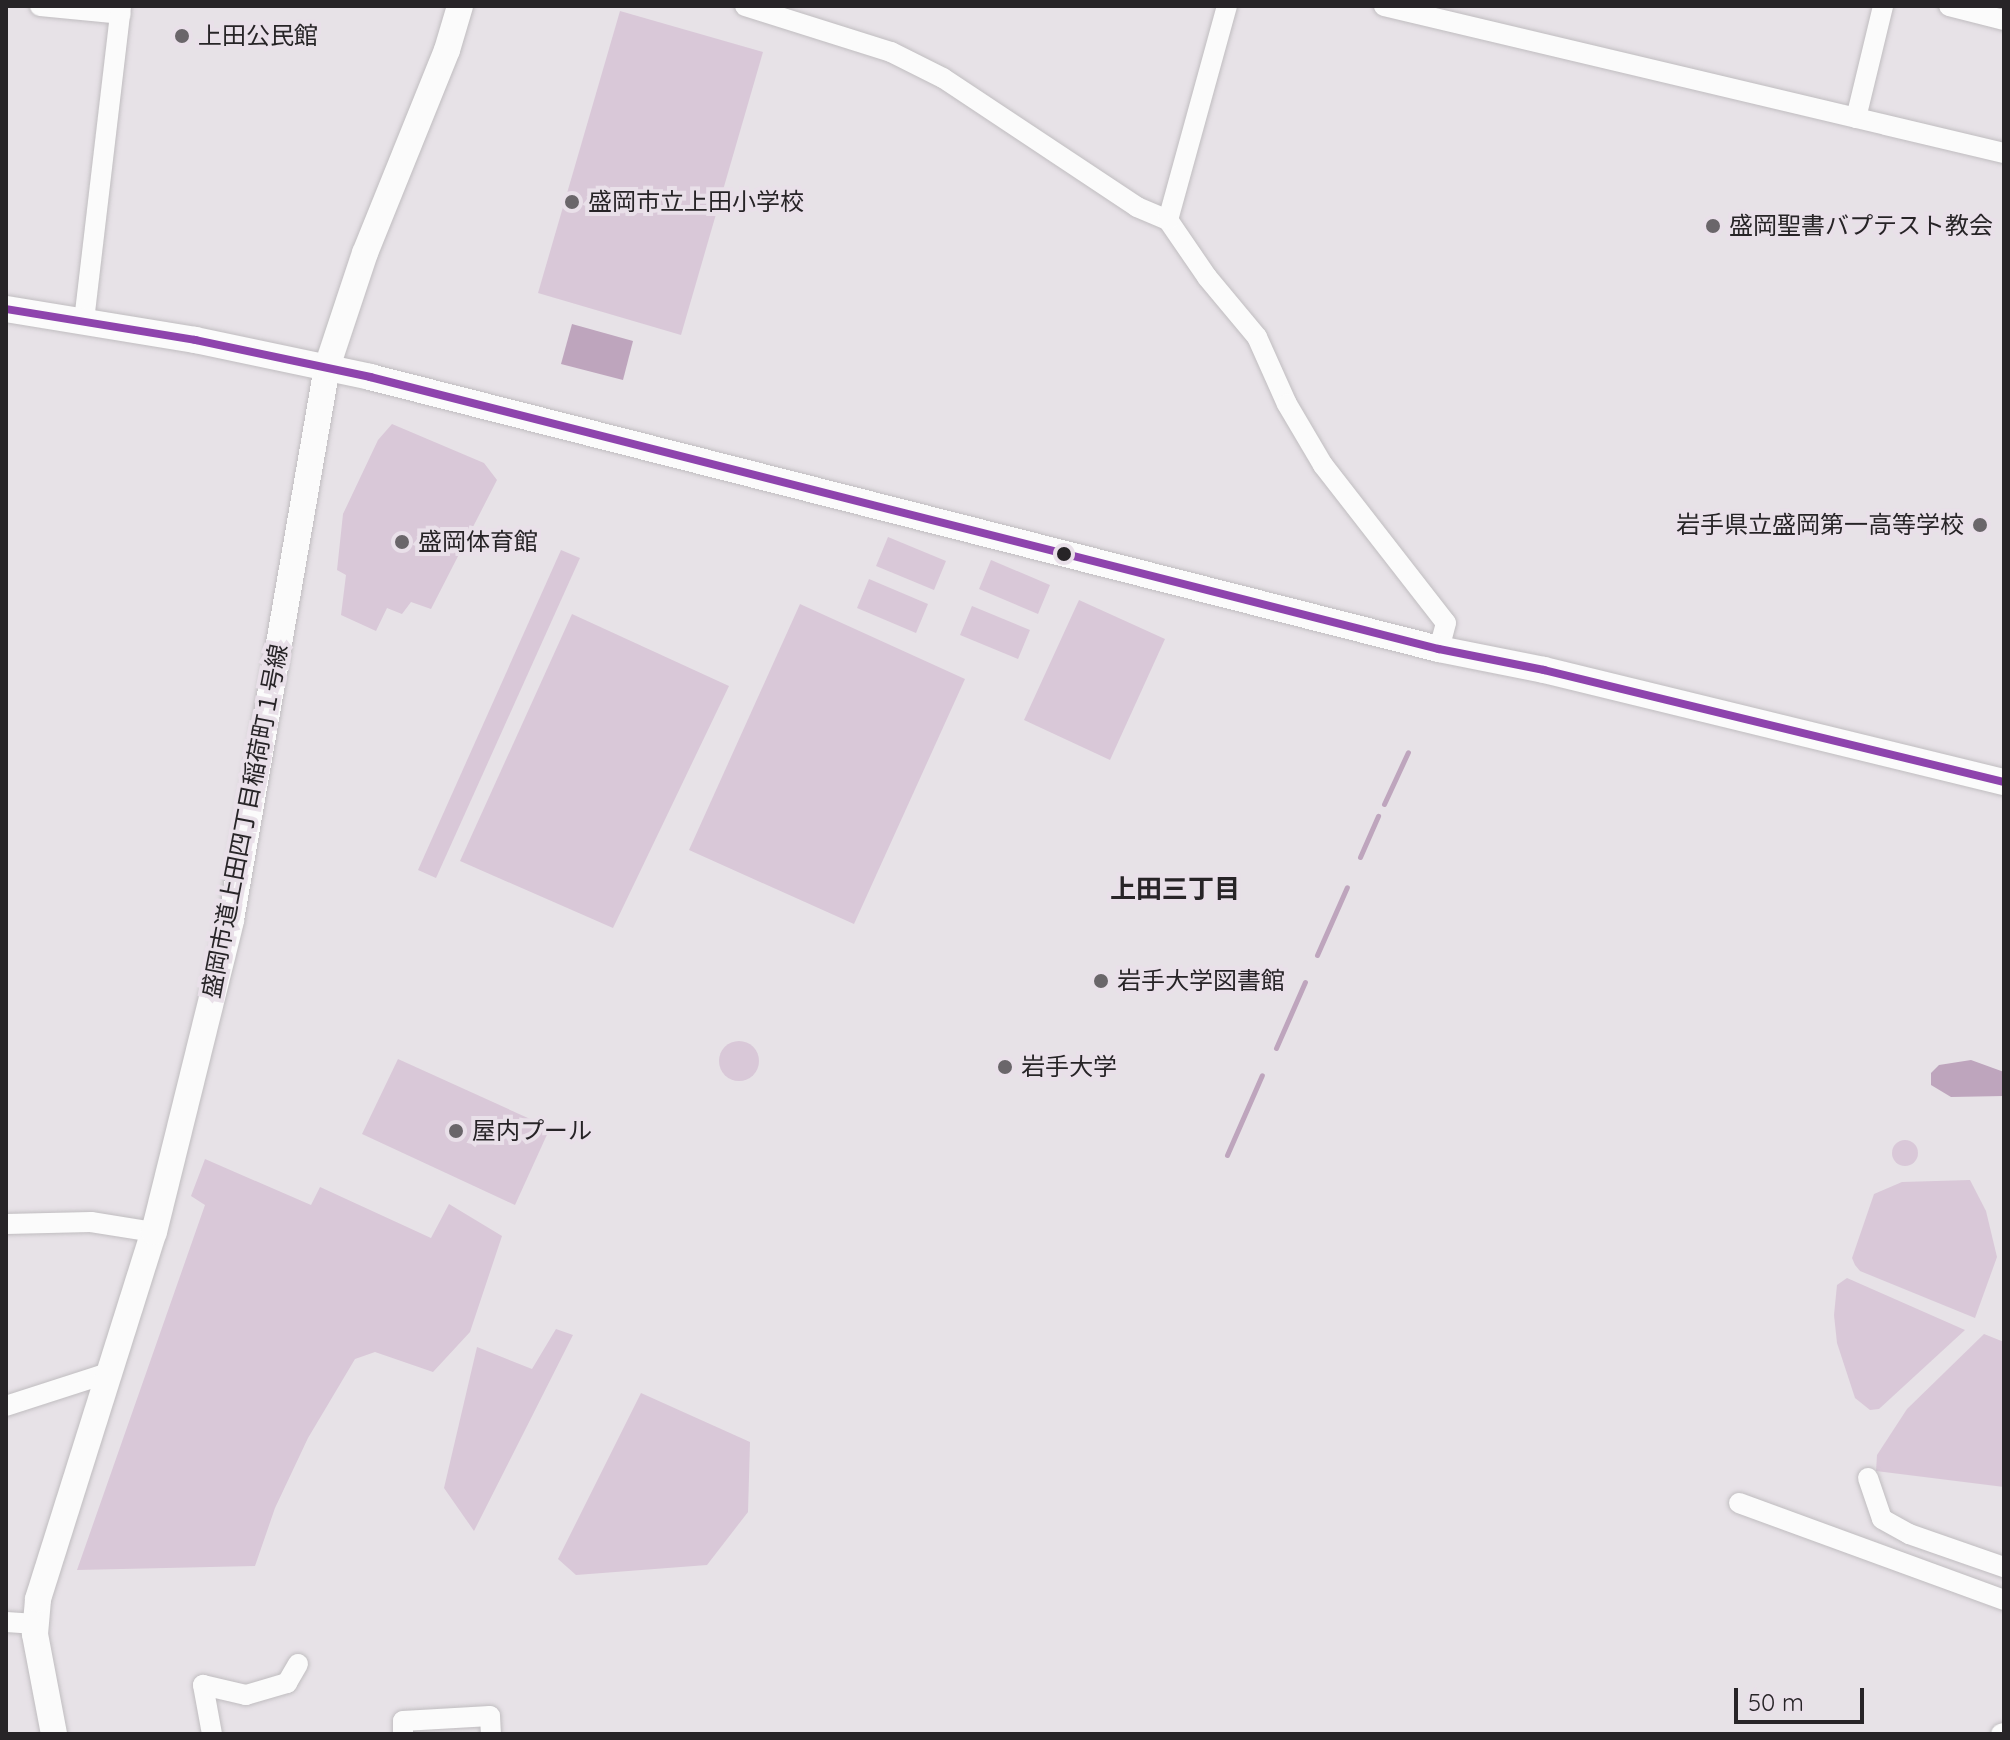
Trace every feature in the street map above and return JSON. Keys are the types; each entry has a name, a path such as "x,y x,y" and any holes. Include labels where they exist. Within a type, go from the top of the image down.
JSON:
{"street":[{"path":"40,6 121,10 84,321"},
{"name":"盛岡市道上田四丁目稲荷町１号線","path":"54,1734 42,1680 36,1624 38,1599 154,1232 231,920 327,367 365,253 447,50 460,6"},
{"path":"745,6 891,52 943,78 1137,207 1168,220 1207,277 1257,337 1287,404 1323,465 1446,623 1439,649"},
{"path":"1168,220 1227,6"},
{"path":"1384,6 2004,153"},
{"path":"1856,118 1883,6"},
{"path":"1949,6 2004,20"},
{"path":"6,309 327,367 1439,649 1544,670 2004,782"},
{"path":"6,1224 91,1222 154,1232"},
{"path":"6,1406 108,1373"},
{"path":"1868,1478 1882,1519 1909,1534 2004,1567"},
{"path":"1739,1503 2004,1600"},
{"path":"6,1622 36,1624"},
{"path":"212,1734 203,1685 246,1695 287,1683 298,1664"},
{"path":"403,1734 403,1721 490,1716 491,1734"}],"shaded area":[{"path":"620,11 763,52 681,335 538,293"},
{"path":"572,324 633,341 623,380 561,364"},
{"name":"盛岡体育館","path":"392,424 484,463 497,480 431,609 411,602 402,614 387,608 376,631 341,615 346,575 337,570 343,514 378,440"},
{"path":"888,537 946,561 934,590 876,566"},
{"path":"561,550 580,558 436,878 418,870"},
{"path":"991,560 1050,585 1038,614 979,589"},
{"path":"869,579 928,604 916,633 857,608"},
{"path":"1079,600 1165,639 1110,760 1024,720"},
{"path":"800,604 965,679 854,924 689,850"},
{"path":"972,606 1030,630 1018,659 960,635"},
{"path":"572,614 729,686 613,928 460,861"},
{"path":"739,1041 753,1047 759,1061 753,1075 739,1081 725,1075 719,1061 725,1047"},
{"name":"屋内プール","path":"398,1059 550,1128 515,1205 362,1134"},
{"path":"1971,1060 2004,1072 2004,1096 1951,1097 1931,1085 1931,1073 1939,1065"},
{"path":"1905,1140 1915,1143 1918,1153 1915,1163 1905,1166 1895,1163 1892,1153 1895,1143"},
{"path":"205,1159 311,1205 320,1187 431,1238 449,1204 502,1236 470,1332 433,1372 375,1352 355,1359 308,1438 275,1508 255,1566 77,1570 205,1205 191,1196"},
{"path":"1970,1180 1986,1211 1997,1257 1975,1318 1860,1271 1855,1265 1852,1258 1874,1194 1902,1182"},
{"path":"1847,1278 1965,1330 1879,1409 1870,1410 1855,1398 1837,1343 1834,1315 1837,1285"},
{"path":"556,1329 573,1335 474,1531 444,1488 477,1347 532,1369"},
{"path":"1984,1334 2004,1342 2004,1487 1876,1471 1877,1455 1907,1409"},
{"path":"641,1393 750,1442 748,1512 707,1565 576,1575 558,1559"}],"waterway":[{"path":"1384,804 1408,752"},
{"path":"1360,857 1378,816"},
{"path":"1317,955 1347,887"},
{"path":"1276,1048 1305,982"},
{"path":"1227,1155 1262,1075"}],"transit line":[{"path":"6,309 195,340 370,377 1439,649 1544,670 2004,782"}],"place":[{"name":"上田公民館","path":"182,36"},
{"name":"盛岡市立上田小学校","path":"572,202"},
{"name":"盛岡聖書バプテスト教会","path":"1713,226"},
{"name":"岩手県立盛岡第一高等学校","path":"1980,525"},
{"name":"盛岡体育館","path":"402,542"},
{"name":"岩手大学図書館","path":"1101,981"},
{"name":"岩手大学","path":"1005,1067"},
{"name":"屋内プール","path":"456,1131"}],"district":[{"name":"上田三丁目","path":"1175,889"}]}
